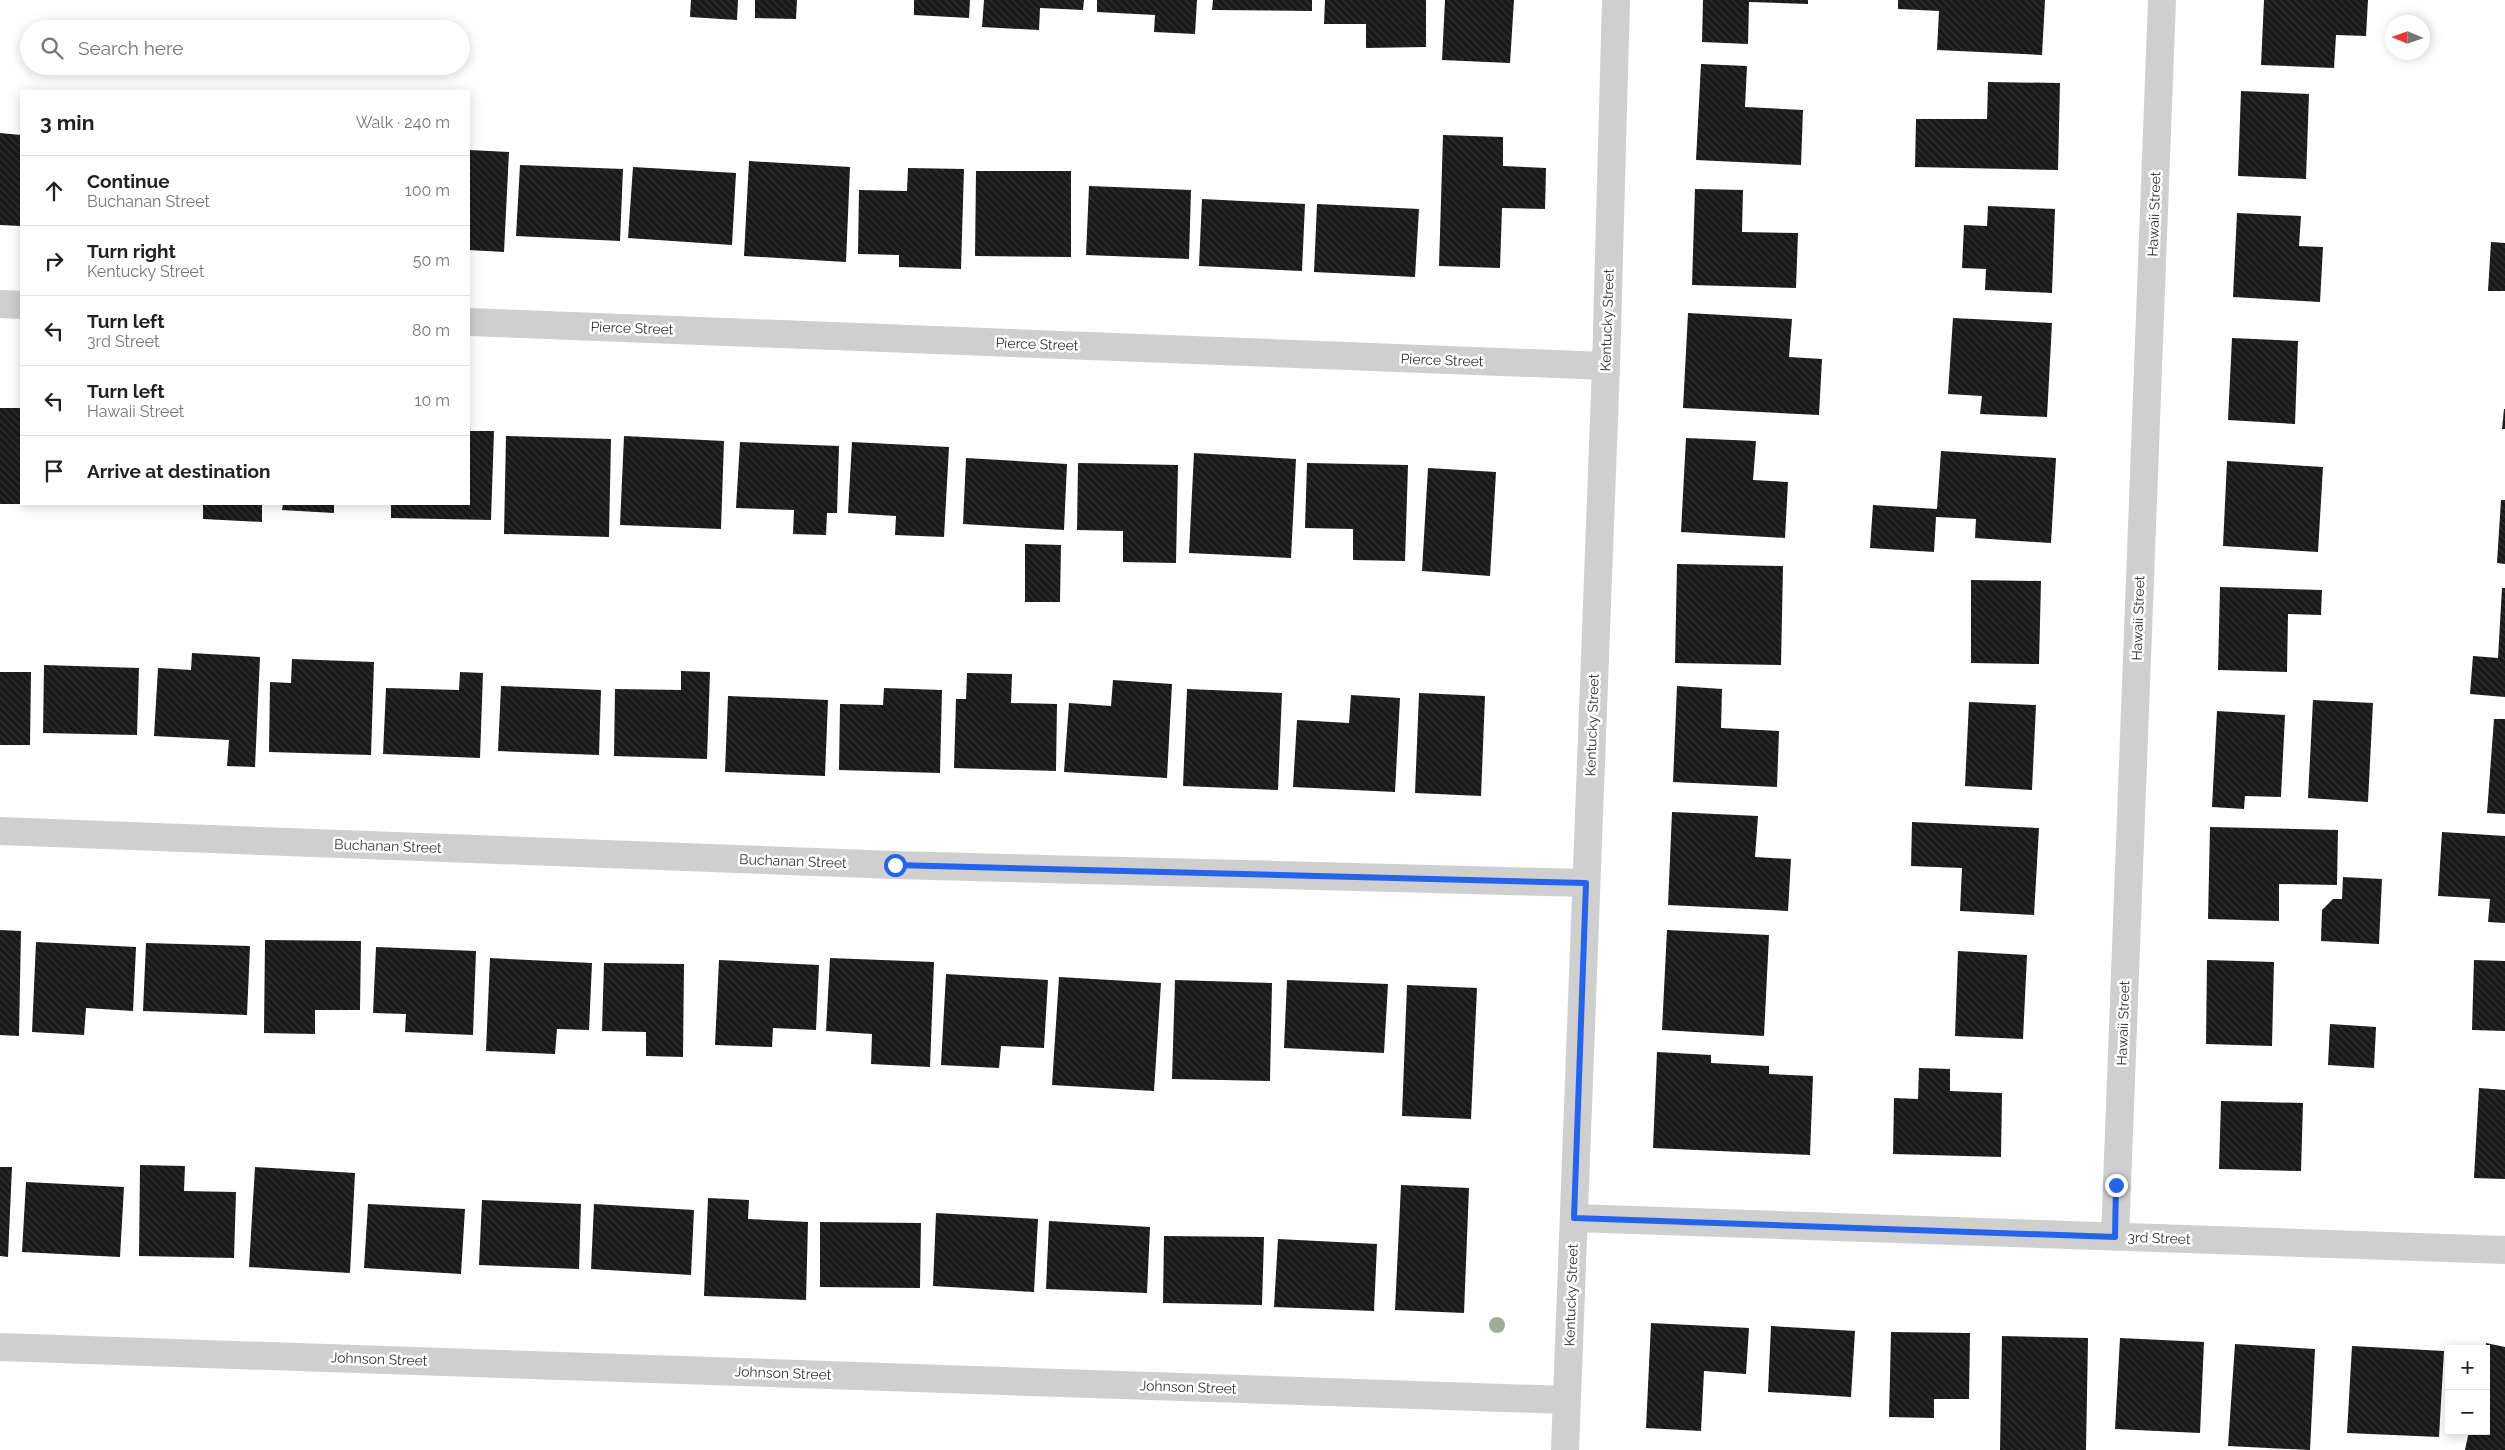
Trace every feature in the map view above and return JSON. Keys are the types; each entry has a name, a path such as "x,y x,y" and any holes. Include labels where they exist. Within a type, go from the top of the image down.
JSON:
{"street":[{"name":"Kentucky Street","path":"1565,1450 1606,366 1616,0"},
{"name":"Hawaii Street","path":"2115,1237 2162,0"},
{"path":"0,304 20,305"},
{"name":"Pierce Street","path":"470,322 1606,366"},
{"name":"Buchanan Street","path":"0,831 895,865 1586,883"},
{"name":"3rd Street","path":"1574,1218 2505,1250"},
{"name":"Johnson Street","path":"0,1347 1566,1400"}],"building":[{"path":"691,0 738,0 737,20 690,17"},
{"path":"755,0 797,0 796,19 755,18"},
{"path":"914,0 970,0 969,18 914,15"},
{"path":"984,0 1084,0 1083,10 1040,8 1039,30 982,27"},
{"path":"1097,0 1197,0 1195,34 1154,32 1155,15 1097,12"},
{"path":"1213,0 1312,0 1312,11 1212,10"},
{"path":"1325,0 1426,0 1426,47 1366,48 1366,24 1324,24"},
{"path":"1445,0 1514,0 1510,63 1442,60"},
{"path":"1703,0 1808,0 1808,4 1749,2 1748,44 1702,42"},
{"path":"1898,0 2045,0 2042,55 1937,50 1939,11 1898,9"},
{"path":"2264,0 2368,0 2366,36 2336,35 2334,68 2261,65"},
{"path":"1701,64 1747,66 1745,107 1803,110 1801,165 1696,160"},
{"path":"1988,82 2060,83 2058,170 1915,167 1916,119 1987,119"},
{"path":"2241,91 2309,94 2306,179 2238,176"},
{"path":"0,133 20,135 20,226 0,225"},
{"path":"1443,135 1503,137 1503,166 1546,168 1545,209 1502,208 1500,268 1439,266"},
{"path":"470,150 509,152 504,252 470,250"},
{"path":"749,161 850,167 846,262 744,256"},
{"path":"520,165 623,169 620,241 516,236"},
{"path":"633,167 736,173 732,245 628,238"},
{"path":"908,168 964,169 961,269 899,267 899,255 858,254 859,190 907,191"},
{"path":"976,171 1071,171 1071,257 975,256"},
{"path":"1089,186 1191,190 1189,259 1086,255"},
{"path":"1695,189 1743,190 1742,232 1798,233 1796,288 1692,285"},
{"path":"1202,199 1305,204 1302,271 1199,266"},
{"path":"1317,204 1419,209 1415,277 1314,272"},
{"path":"1988,206 2055,209 2052,293 1985,290 1986,269 1962,268 1964,225 1987,226"},
{"path":"2237,213 2301,216 2299,246 2323,247 2320,302 2233,297"},
{"path":"2491,242 2505,243 2505,291 2488,291"},
{"path":"1688,313 1792,319 1789,357 1822,359 1819,415 1683,408"},
{"path":"1953,318 2052,323 2047,417 1980,414 1982,396 1948,394"},
{"path":"2232,338 2298,341 2295,424 2228,420"},
{"path":"0,408 20,408 20,504 0,504"},
{"path":"2504,409 2505,429 2502,429"},
{"path":"470,431 494,431 491,520 391,518 391,505 470,505"},
{"path":"506,436 611,439 609,537 504,534"},
{"path":"624,436 724,441 721,529 620,525"},
{"path":"1686,438 1756,441 1753,480 1788,482 1785,538 1681,532"},
{"path":"740,442 839,446 837,513 827,513 826,535 793,534 794,510 736,508"},
{"path":"852,442 949,447 944,537 895,535 896,516 848,513"},
{"path":"1941,451 2056,458 2051,543 1975,538 1976,519 1936,517 1934,552 1870,548 1873,505 1937,509"},
{"path":"1194,453 1296,459 1291,558 1189,553"},
{"path":"966,458 1067,464 1064,530 963,524"},
{"path":"2227,461 2323,467 2318,552 2223,546"},
{"path":"1078,463 1178,465 1176,563 1123,562 1123,531 1077,530"},
{"path":"1307,463 1408,465 1405,561 1353,560 1353,529 1305,528"},
{"path":"1428,468 1496,472 1490,576 1422,571"},
{"path":"2501,500 2505,500 2505,564 2497,563"},
{"path":"203,505 262,505 262,522 203,519"},
{"path":"283,505 334,505 334,513 282,510"},
{"path":"1025,544 1061,545 1060,602 1025,602"},
{"path":"1677,564 1783,566 1781,665 1675,663"},
{"path":"1971,580 2041,581 2039,664 1971,663"},
{"path":"2220,587 2322,590 2321,615 2288,614 2287,672 2218,670"},
{"path":"2502,588 2505,588 2505,697 2470,694 2473,656 2498,658"},
{"path":"192,653 260,657 255,767 227,766 229,740 154,736 158,668 191,670"},
{"path":"292,659 374,662 371,755 269,752 270,682 291,683"},
{"path":"44,665 139,668 137,735 43,733"},
{"path":"681,671 710,672 707,759 614,756 615,689 681,690"},
{"path":"0,672 31,672 30,745 0,745"},
{"path":"460,672 483,673 480,758 383,754 386,688 459,690"},
{"path":"967,673 1012,674 1011,703 1057,704 1056,771 954,768 956,699 966,699"},
{"path":"1113,680 1172,684 1167,778 1064,772 1069,703 1111,706"},
{"path":"501,686 601,690 599,755 498,751"},
{"path":"1677,686 1722,689 1721,728 1779,731 1777,787 1673,782"},
{"path":"884,688 942,690 940,773 839,770 840,704 883,705"},
{"path":"1187,689 1282,693 1278,790 1183,786"},
{"path":"1419,693 1485,696 1481,796 1415,793"},
{"path":"1351,695 1400,698 1395,792 1293,787 1297,720 1349,723"},
{"path":"728,696 828,700 825,776 725,772"},
{"path":"2313,700 2373,703 2368,802 2308,798"},
{"path":"1969,702 2036,705 2032,790 1965,786"},
{"path":"2217,711 2285,715 2281,797 2245,796 2244,809 2212,807"},
{"path":"2494,719 2505,719 2505,814 2487,813"},
{"path":"1672,812 1758,816 1755,857 1791,859 1788,911 1668,905"},
{"path":"1912,822 2039,828 2034,915 1960,911 1962,868 1911,866"},
{"path":"2210,827 2338,830 2337,885 2279,884 2279,921 2208,919"},
{"path":"2442,832 2505,836 2505,923 2488,922 2490,899 2438,896"},
{"path":"2343,877 2382,879 2379,944 2321,941 2322,910 2333,899 2342,899"},
{"path":"0,930 21,931 19,1036 0,1035"},
{"path":"1667,930 1769,935 1764,1036 1662,1030"},
{"path":"265,940 361,941 360,1010 315,1010 315,1034 264,1033"},
{"path":"36,942 136,947 133,1011 86,1008 84,1035 32,1032"},
{"path":"146,943 250,946 247,1015 143,1011"},
{"path":"376,947 476,951 473,1035 405,1032 406,1014 373,1013"},
{"path":"1958,951 2027,955 2023,1039 1955,1036"},
{"path":"490,958 592,963 589,1030 557,1029 555,1054 486,1051"},
{"path":"830,958 934,962 930,1067 871,1064 872,1034 826,1031"},
{"path":"719,960 819,965 816,1030 773,1028 772,1047 715,1045"},
{"path":"2207,960 2274,962 2272,1046 2206,1044"},
{"path":"2474,960 2505,961 2505,1031 2472,1030"},
{"path":"604,963 684,964 683,1057 646,1056 646,1032 602,1031"},
{"path":"946,974 1048,980 1044,1048 1001,1046 999,1068 941,1065"},
{"path":"1059,977 1161,983 1154,1091 1052,1085"},
{"path":"1175,980 1272,983 1270,1081 1172,1079"},
{"path":"1287,980 1388,984 1384,1053 1284,1048"},
{"path":"1407,985 1477,988 1471,1119 1402,1116"},
{"path":"2330,1024 2376,1027 2374,1068 2328,1065"},
{"path":"1657,1052 1711,1055 1711,1063 1769,1066 1769,1074 1813,1076 1810,1155 1653,1148"},
{"path":"1919,1068 1950,1069 1950,1091 2002,1093 2001,1157 1893,1154 1894,1098 1918,1099"},
{"path":"2479,1088 2505,1090 2505,1179 2474,1178"},
{"path":"2221,1101 2303,1103 2301,1171 2219,1169"},
{"path":"140,1165 185,1166 184,1191 236,1192 234,1258 139,1256"},
{"path":"0,1167 12,1167 8,1257 0,1256"},
{"path":"255,1167 355,1173 350,1273 249,1267"},
{"path":"26,1182 124,1187 120,1257 22,1252"},
{"path":"1401,1185 1469,1188 1464,1313 1395,1310"},
{"path":"708,1198 749,1200 748,1219 808,1222 806,1300 704,1296"},
{"path":"482,1200 581,1204 579,1269 479,1265"},
{"path":"368,1204 465,1209 461,1274 364,1268"},
{"path":"594,1204 694,1210 691,1275 591,1269"},
{"path":"936,1213 1038,1219 1034,1292 933,1286"},
{"path":"1049,1221 1150,1227 1147,1293 1046,1289"},
{"path":"820,1222 921,1223 920,1288 820,1287"},
{"path":"1164,1236 1264,1237 1262,1305 1163,1303"},
{"path":"1278,1239 1377,1244 1374,1311 1274,1307"},
{"path":"1651,1323 1749,1328 1746,1374 1704,1371 1701,1431 1646,1428"},
{"path":"1771,1326 1855,1331 1851,1397 1768,1392"},
{"path":"1891,1332 1970,1333 1969,1399 1934,1399 1934,1418 1889,1417"},
{"path":"2002,1336 2088,1338 2086,1450 2000,1450"},
{"path":"2120,1338 2204,1342 2200,1433 2115,1429"},
{"path":"2486,1343 2505,1347 2505,1450 2465,1450 2468,1435 2490,1435 2490,1345 2486,1345"},
{"path":"2235,1344 2315,1349 2310,1450 2228,1446"},
{"path":"2352,1346 2444,1351 2439,1437 2347,1433"}],"route":[{"path":"895,865 1586,883 1574,1218 2115,1237 2116,1185"}]}
